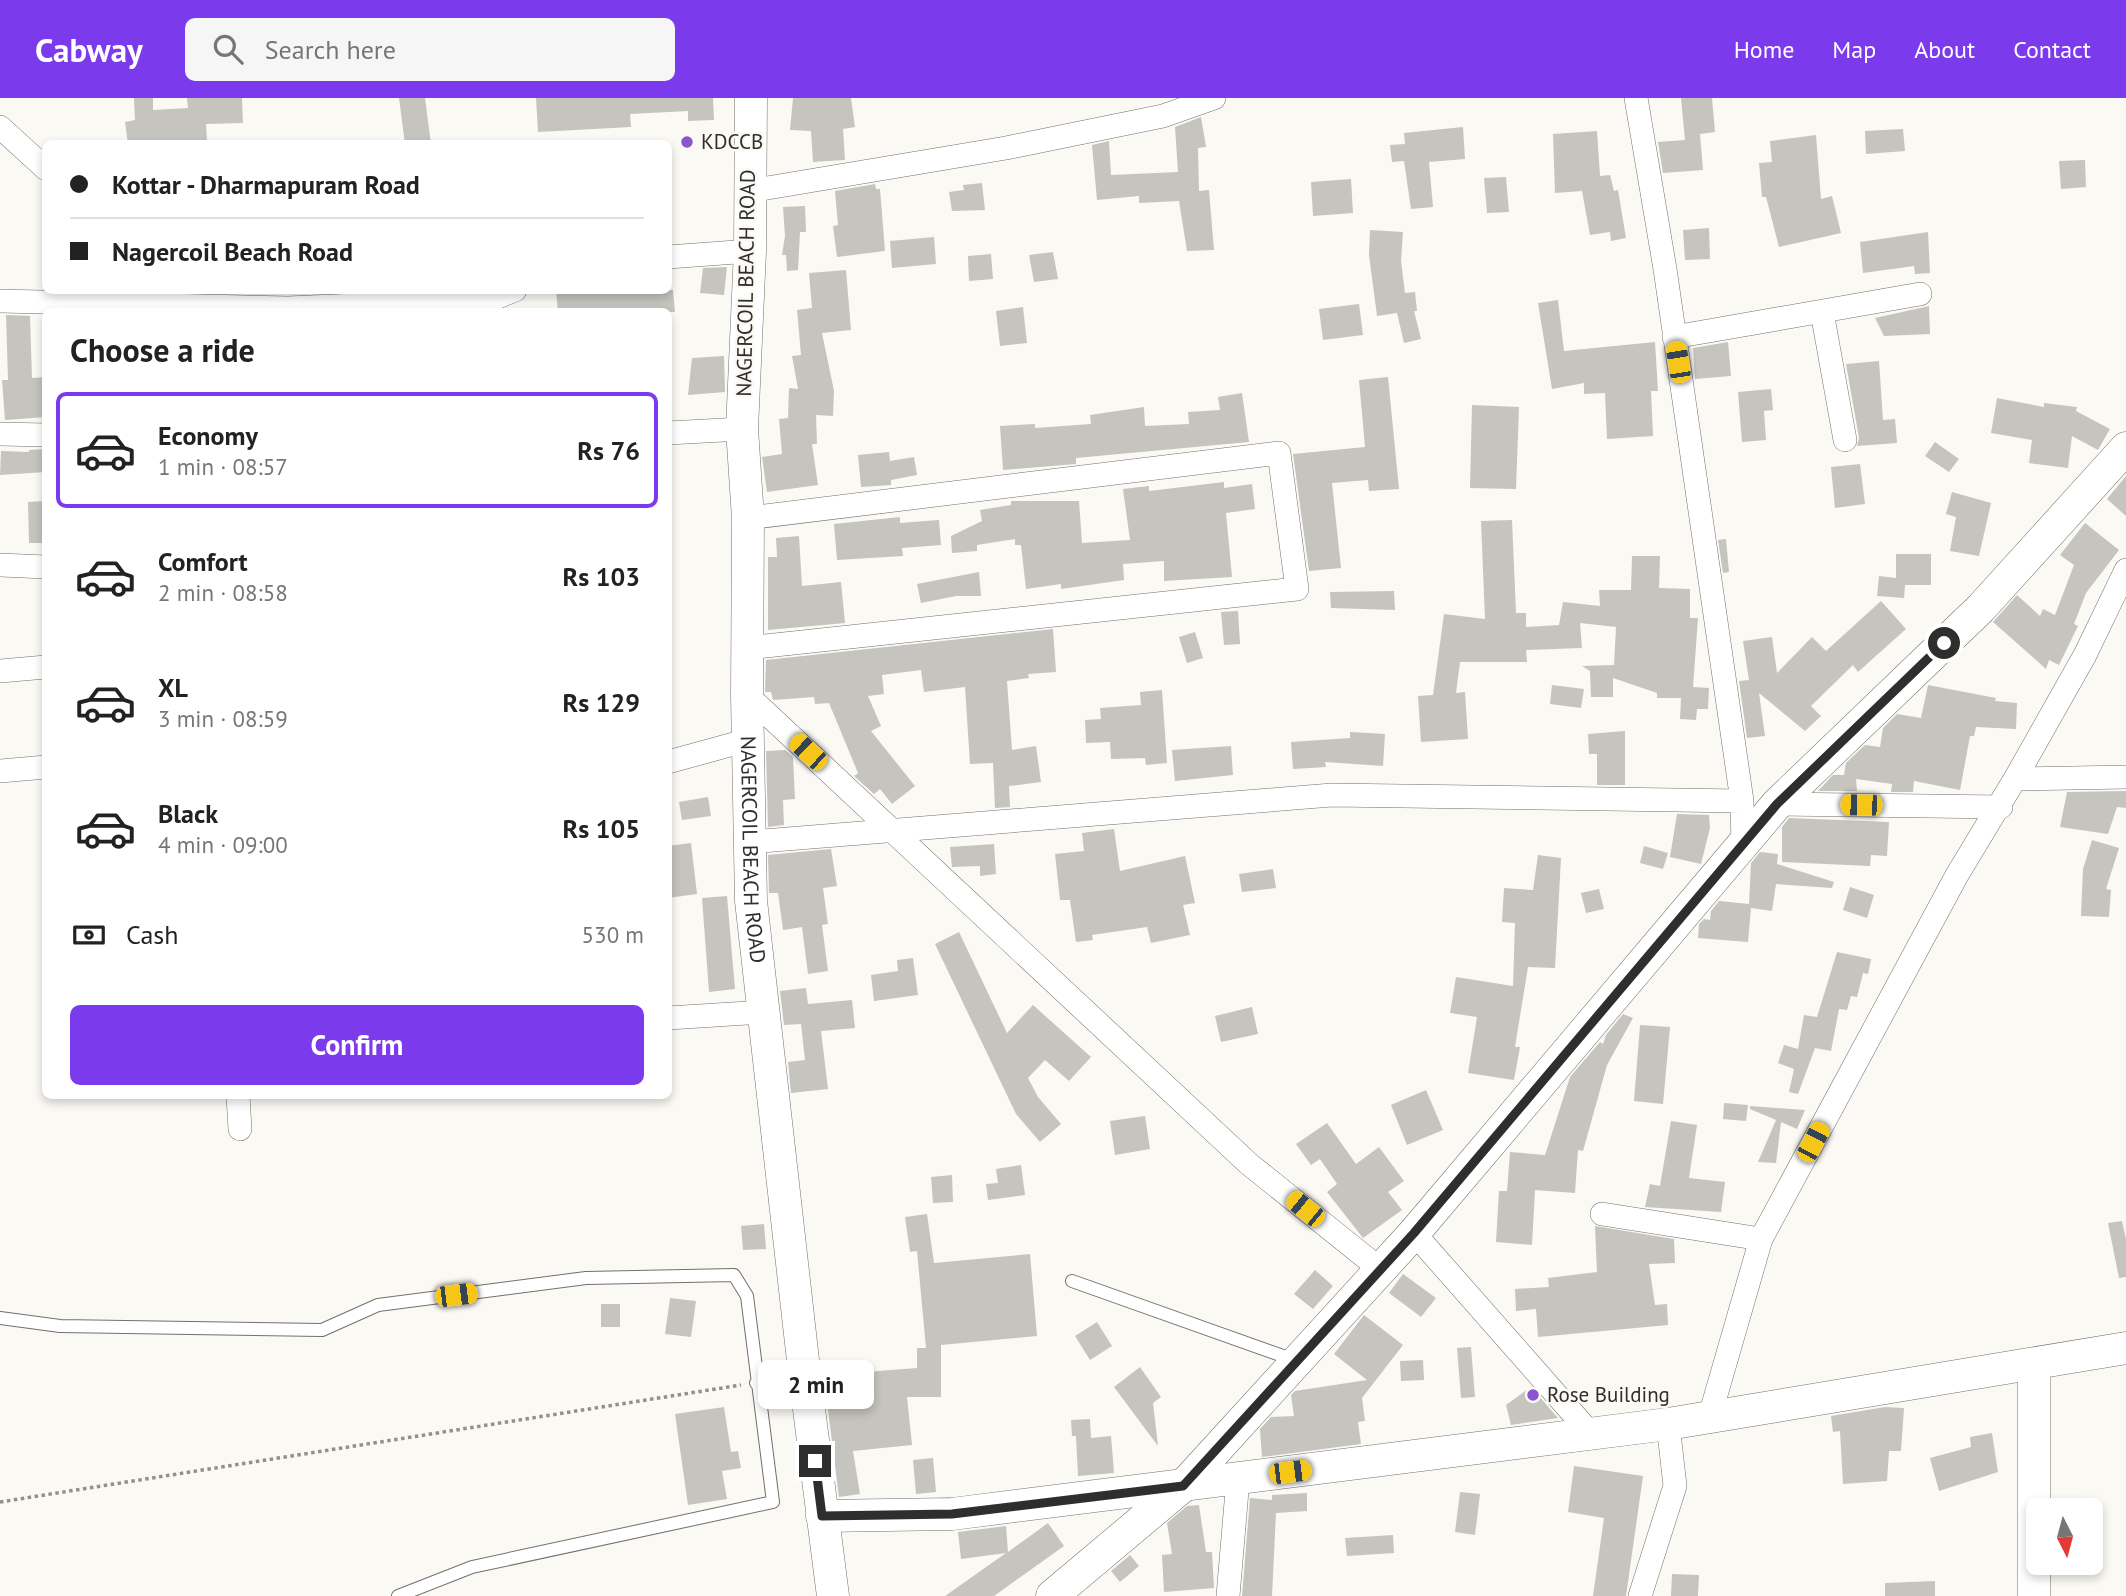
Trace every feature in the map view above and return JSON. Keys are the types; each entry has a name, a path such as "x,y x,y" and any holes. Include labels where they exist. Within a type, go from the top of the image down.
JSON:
{"main road":[{"name":"NAGERCOIL BEACH ROAD","path":"751,98 750,251 742,429 748,518 747,695 751,901 805,1378 833,1596"},
{"path":"1052,1596 1183,1486 1414,1233 1777,804 1981,608 2126,449"},
{"path":"822,1516 952,1514 1709,1419 2126,1348"},
{"path":"2034,1365 2034,1596"}],"street":[{"path":"749,191 1019,146 1163,116 1214,98"},
{"path":"1636,98 1742,801 1743,847"},
{"path":"0,127 42,165"},
{"path":"672,257 750,251"},
{"path":"402,308 493,299 505,294"},
{"path":"1674,337 1920,294"},
{"path":"0,301 163,303 252,308"},
{"path":"1822,313 1844,440"},
{"path":"672,433 742,429"},
{"path":"0,434 42,435"},
{"path":"747,648 1297,589 1279,453 748,518"},
{"path":"0,565 42,567"},
{"path":"1709,1419 1761,1239 1957,875 2001,807 2085,655 2126,570"},
{"path":"0,671 42,667"},
{"path":"747,695 1249,1164 1380,1269"},
{"path":"672,761 748,740"},
{"path":"0,771 42,766"},
{"path":"2015,779 2126,777"},
{"path":"750,842 1332,795 1742,801"},
{"path":"1777,804 2001,807"},
{"path":"672,1018 764,1012"},
{"path":"238,1099 240,1129"},
{"path":"1602,1214 1761,1239"},
{"path":"1414,1233 1591,1434"},
{"path":"1640,1596 1675,1486 1668,1424"},
{"path":"1228,1596 1238,1479"}],"lane":[{"path":"0,1318 60,1326 322,1330 378,1305 586,1278 734,1275 747,1296 773,1502 472,1567 398,1596"},
{"path":"1072,1281 1297,1361"},
{"path":"756,1383 805,1378"}],"path":[{"path":"0,1502 756,1383"}],"building":[{"path":"134,98 153,98 153,110 188,108 187,98 242,98 243,123 206,124 207,140 127,140 125,122 135,120"},
{"path":"399,98 425,98 430,140 404,140"},
{"path":"536,98 713,98 714,120 688,121 688,111 630,114 631,127 538,132"},
{"path":"793,98 851,98 855,127 843,129 845,160 813,162 811,131 790,130"},
{"path":"1681,98 1712,98 1715,132 1700,134 1703,170 1663,173 1658,142 1685,140"},
{"path":"1201,117 1206,147 1198,148 1199,191 1209,190 1214,250 1187,251 1179,201 1139,203 1139,196 1097,200 1092,145 1109,141 1111,175 1178,172 1175,127"},
{"path":"1463,127 1465,159 1429,162 1433,207 1411,209 1404,161 1392,162 1390,145 1405,144 1404,133"},
{"path":"1903,129 1905,151 1866,154 1865,131"},
{"path":"1597,131 1600,176 1610,175 1614,191 1618,190 1626,238 1611,241 1610,232 1590,235 1582,191 1555,193 1553,134"},
{"path":"1816,135 1821,199 1832,196 1841,233 1779,247 1766,197 1762,197 1759,163 1772,162 1770,141"},
{"path":"2085,160 2086,187 2061,189 2059,161"},
{"path":"1506,177 1509,212 1487,213 1484,178"},
{"path":"1351,179 1353,213 1313,216 1311,182"},
{"path":"982,183 985,210 952,211 949,192 964,190 963,185"},
{"path":"875,184 876,189 880,189 885,251 837,257 833,226 838,225 835,191"},
{"path":"805,206 806,232 800,232 798,270 787,271 786,255 782,255 785,236 783,207"},
{"path":"1709,228 1710,259 1685,260 1683,230"},
{"path":"1370,230 1403,232 1401,261 1405,293 1415,292 1417,311 1414,311 1421,339 1404,343 1397,313 1377,316 1369,255"},
{"path":"1928,232 1930,273 1915,274 1914,266 1863,273 1860,242"},
{"path":"934,237 936,264 892,268 890,241"},
{"path":"1053,252 1058,279 1034,282 1029,255"},
{"path":"991,254 993,279 969,281 968,256"},
{"path":"727,267 724,295 700,293 703,268"},
{"path":"846,270 851,330 822,333 834,391 833,416 816,415 817,444 812,444 818,485 767,492 762,457 782,454 779,419 788,418 789,388 798,389 792,356 801,355 797,310 812,308 809,273"},
{"path":"673,290 675,312 672,312 672,308 558,308 556,294 672,294"},
{"path":"1558,300 1564,351 1655,342 1658,391 1651,391 1653,436 1607,439 1605,393 1584,394 1584,383 1552,389 1538,303"},
{"path":"1359,304 1363,335 1323,340 1319,309"},
{"path":"1929,306 1930,334 1884,336 1875,318"},
{"path":"1023,307 1027,343 1000,346 996,311"},
{"path":"6,315 30,316 32,378 42,377 42,417 5,420 2,380 8,380"},
{"path":"1728,342 1731,376 1695,379 1693,348"},
{"path":"724,356 725,392 688,395 692,358"},
{"path":"1879,361 1883,420 1895,419 1897,443 1857,446 1859,438 1846,364"},
{"path":"1388,377 1399,489 1369,491 1368,480 1332,483 1341,568 1309,571 1293,454 1365,447 1359,380"},
{"path":"1771,389 1773,410 1764,411 1766,440 1742,442 1738,392"},
{"path":"1242,393 1249,442 1076,458 1076,464 1003,470 1000,426 1035,424 1035,428 1091,424 1090,415 1144,407 1145,426 1189,424 1188,412 1220,410 1218,397"},
{"path":"1997,398 2044,407 2044,403 2077,407 2076,411 2110,429 2098,450 2072,436 2068,468 2029,463 2032,440 1991,433"},
{"path":"1472,405 1519,407 1516,489 1470,488"},
{"path":"1935,442 1959,459 1949,472 1925,456"},
{"path":"42,449 42,472 0,475 1,451"},
{"path":"889,452 890,461 914,457 917,475 891,480 891,485 861,487 858,455"},
{"path":"1860,464 1865,504 1835,508 1831,467"},
{"path":"2126,476 2126,516 2107,499"},
{"path":"1224,482 1224,488 1252,484 1255,509 1226,513 1232,577 1164,581 1164,561 1123,564 1124,580 1061,589 1061,584 1026,589 1021,545 1015,545 1015,539 977,545 977,551 952,553 951,536 982,521 980,510 1011,505 1011,501 1079,501 1082,543 1130,540 1123,489 1149,486 1149,491"},
{"path":"1952,492 1991,503 1979,556 1950,551 1956,517 1946,514"},
{"path":"42,501 42,543 29,543 28,502"},
{"path":"900,517 900,523 939,520 941,545 902,548 903,556 837,560 834,524"},
{"path":"1512,520 1516,613 1526,613 1526,627 1559,625 1563,602 1600,606 1599,590 1631,590 1632,556 1660,556 1659,588 1690,589 1690,618 1698,618 1693,687 1709,688 1708,709 1697,709 1696,720 1680,719 1681,698 1657,698 1657,693 1613,678 1613,697 1591,697 1590,671 1582,666 1614,665 1616,627 1580,623 1582,648 1526,650 1527,662 1460,662 1456,693 1465,692 1468,739 1421,742 1418,696 1433,695 1444,614 1485,619 1481,521"},
{"path":"2085,523 2119,550 2086,593 2074,624 2078,626 2059,665 2049,660 2046,669 1993,622 2017,595 2040,616 2043,609 2055,615 2074,565 2060,555"},
{"path":"799,536 802,586 841,582 845,623 768,630 768,557 777,557 776,538"},
{"path":"1726,539 1729,572 1723,573 1718,540"},
{"path":"1896,554 1931,554 1931,585 1905,585 1904,598 1877,596 1879,576 1896,578"},
{"path":"979,572 981,596 956,596 921,603 917,584"},
{"path":"1394,591 1395,610 1331,608 1330,592"},
{"path":"1881,601 1906,629 1858,672 1853,665 1811,706 1821,716 1805,731 1759,693 1765,736 1747,738 1739,681 1749,680 1743,641 1772,637 1777,673 1812,637 1826,651"},
{"path":"1238,611 1240,644 1224,645 1221,612"},
{"path":"1053,629 1056,672 1028,674 1029,678 1007,681 1012,750 1036,746 1041,782 1009,786 1010,807 995,808 993,763 970,764 965,687 924,692 921,670 882,675 884,694 868,696 881,726 871,731 915,786 892,804 880,789 874,794 854,776 858,773 829,703 815,704 814,697 773,700 771,692 765,692 766,660"},
{"path":"1195,632 1203,658 1187,663 1179,637"},
{"path":"1552,685 1584,689 1581,708 1550,704"},
{"path":"1928,685 1996,698 1995,701 2017,703 2016,729 1976,727 1974,736 1970,736 1960,790 1914,781 1913,792 1891,792 1892,784 1856,779 1857,791 1818,791 1833,775 1844,775 1846,763 1865,745 1880,747 1883,728 1897,714 1921,718"},
{"path":"1162,690 1167,763 1146,765 1145,758 1111,759 1110,742 1086,743 1085,720 1101,719 1100,708 1141,705 1140,692"},
{"path":"1625,731 1625,785 1597,785 1597,754 1589,754 1588,734"},
{"path":"1350,732 1385,734 1383,766 1325,762 1326,767 1293,769 1291,742 1350,738"},
{"path":"1231,746 1233,775 1175,781 1172,750"},
{"path":"785,750 793,757 795,799 783,800 784,825 768,827 766,751"},
{"path":"2126,791 2126,808 2117,807 2108,834 2060,827 2067,792"},
{"path":"708,797 711,816 682,820 679,802"},
{"path":"1677,814 1709,815 1710,828 1701,864 1670,857"},
{"path":"1789,818 1889,822 1887,856 1871,855 1870,866 1782,862 1782,827"},
{"path":"1114,829 1120,871 1185,856 1195,903 1183,905 1190,935 1151,943 1147,927 1092,935 1093,940 1076,942 1070,900 1060,900 1055,854 1084,851 1082,833"},
{"path":"2092,840 2119,848 2106,889 2111,890 2109,917 2081,916 2083,869"},
{"path":"691,843 697,894 672,897 672,845"},
{"path":"994,844 996,874 980,876 980,866 952,867 950,847"},
{"path":"1644,846 1668,853 1663,869 1640,863"},
{"path":"831,849 837,886 823,888 828,924 822,925 828,971 808,974 802,927 783,930 778,893 769,893 768,855"},
{"path":"1760,852 1778,854 1777,864 1834,882 1832,888 1776,884 1772,911 1751,908 1748,942 1698,938 1699,924 1704,919 1710,920 1711,911 1719,901 1749,904 1751,863"},
{"path":"1538,855 1561,858 1555,968 1528,967 1515,1047 1520,1047 1514,1080 1468,1073 1477,1017 1450,1013 1456,977 1513,986 1515,923 1502,922 1504,888 1533,890"},
{"path":"1273,869 1276,888 1242,892 1239,874"},
{"path":"1850,887 1874,895 1867,918 1843,910"},
{"path":"1599,889 1604,909 1586,913 1581,893"},
{"path":"727,896 735,989 709,992 702,898"},
{"path":"959,932 1007,1033 1033,1005 1091,1057 1069,1081 1045,1060 1028,1078 1038,1097 1061,1124 1040,1142 1016,1114 935,944"},
{"path":"1837,952 1871,959 1868,974 1863,973 1857,997 1851,996 1847,1010 1839,1009 1831,1051 1815,1048 1798,1094 1789,1092 1794,1069 1778,1063 1784,1045 1798,1049 1804,1015 1817,1017"},
{"path":"913,958 918,995 874,1001 871,975 898,971 897,960"},
{"path":"806,988 808,1004 852,1000 855,1028 821,1031 828,1089 791,1093 788,1062 805,1060 801,1024 784,1025 780,991"},
{"path":"1252,1007 1258,1034 1221,1042 1215,1016"},
{"path":"1623,1014 1633,1018 1607,1065 1583,1151 1578,1150 1575,1193 1535,1190 1532,1245 1496,1242 1499,1191 1507,1191 1510,1152 1545,1155 1570,1077 1600,1042 1603,1044 1606,1035"},
{"path":"1640,1025 1670,1027 1663,1104 1634,1101"},
{"path":"1426,1090 1443,1130 1407,1145 1391,1105"},
{"path":"1724,1103 1748,1105 1746,1121 1723,1119"},
{"path":"1750,1106 1805,1110 1797,1129 1781,1122 1776,1163 1758,1162 1776,1120 1750,1109"},
{"path":"1145,1116 1150,1149 1115,1155 1110,1121"},
{"path":"1671,1121 1697,1125 1689,1178 1725,1182 1721,1212 1645,1207 1650,1184 1660,1186"},
{"path":"1327,1123 1356,1164 1379,1147 1404,1181 1388,1192 1402,1210 1363,1238 1327,1192 1337,1184 1320,1159 1311,1165 1296,1144"},
{"path":"1021,1165 1025,1195 988,1200 986,1184 998,1183 996,1169"},
{"path":"952,1175 953,1202 933,1203 931,1177"},
{"path":"927,1214 934,1263 1030,1254 1037,1336 941,1345 941,1397 907,1397 912,1445 853,1451 860,1494 839,1497 827,1402 867,1400 865,1372 917,1368 917,1348 926,1348 917,1251 910,1252 905,1217"},
{"path":"2122,1221 2126,1239 2126,1277 2119,1278 2108,1223"},
{"path":"764,1224 766,1249 743,1250 741,1226"},
{"path":"1595,1226 1674,1239 1675,1263 1649,1264 1655,1305 1667,1304 1668,1325 1538,1337 1536,1309 1516,1311 1515,1289 1549,1287 1548,1278 1597,1272"},
{"path":"1315,1270 1333,1286 1313,1309 1294,1294"},
{"path":"1403,1274 1436,1298 1421,1317 1389,1293"},
{"path":"670,1298 696,1301 691,1337 665,1334"},
{"path":"601,1304 620,1304 620,1327 601,1327"},
{"path":"1364,1315 1403,1345 1362,1398 1365,1421 1358,1422 1361,1444 1262,1457 1260,1429 1271,1417 1294,1416 1291,1395 1295,1391 1367,1380 1334,1354"},
{"path":"1097,1322 1112,1346 1090,1360 1075,1336"},
{"path":"1471,1347 1475,1397 1461,1398 1457,1348"},
{"path":"1423,1360 1424,1380 1401,1381 1400,1361"},
{"path":"1140,1367 1161,1397 1153,1403 1158,1446 1114,1387"},
{"name":"Rose Building","path":"1531,1387 1558,1418 1511,1425 1506,1405"},
{"path":"724,1407 731,1452 738,1451 741,1468 722,1471 727,1499 688,1505 675,1414"},
{"path":"1885,1407 1904,1408 1901,1451 1889,1451 1887,1481 1843,1484 1840,1431 1833,1432 1831,1416"},
{"path":"1090,1419 1091,1438 1111,1436 1114,1473 1078,1476 1076,1436 1072,1436 1071,1420"},
{"path":"1992,1433 1998,1472 1939,1491 1930,1458 1971,1447 1970,1437"},
{"path":"933,1458 936,1492 916,1494 913,1460"},
{"path":"1574,1466 1643,1476 1626,1596 1593,1596 1604,1518 1568,1512"},
{"path":"1460,1492 1480,1494 1475,1535 1455,1532"},
{"path":"1307,1493 1307,1511 1276,1513 1272,1596 1242,1596 1250,1498 1272,1500 1272,1495"},
{"path":"1199,1505 1206,1552 1212,1552 1214,1588 1164,1592 1162,1555 1172,1554 1167,1523 1187,1506"},
{"path":"1048,1523 1064,1546 994,1596 945,1596 1006,1553 961,1559 958,1532 1006,1526 1008,1552"},
{"path":"1393,1535 1394,1553 1347,1556 1345,1538"},
{"path":"1130,1555 1139,1566 1120,1582 1111,1571"},
{"path":"1672,1574 1699,1575 1698,1596 1671,1596"},
{"path":"1935,1581 1935,1596 1885,1596 1885,1583"}],"place":[{"name":"KDCCB","path":"687,142"},
{"name":"Rose Building","path":"1533,1395"}],"route":[{"path":"815,1461 822,1516 952,1514 1183,1486 1414,1233 1777,804 1944,643"}]}
